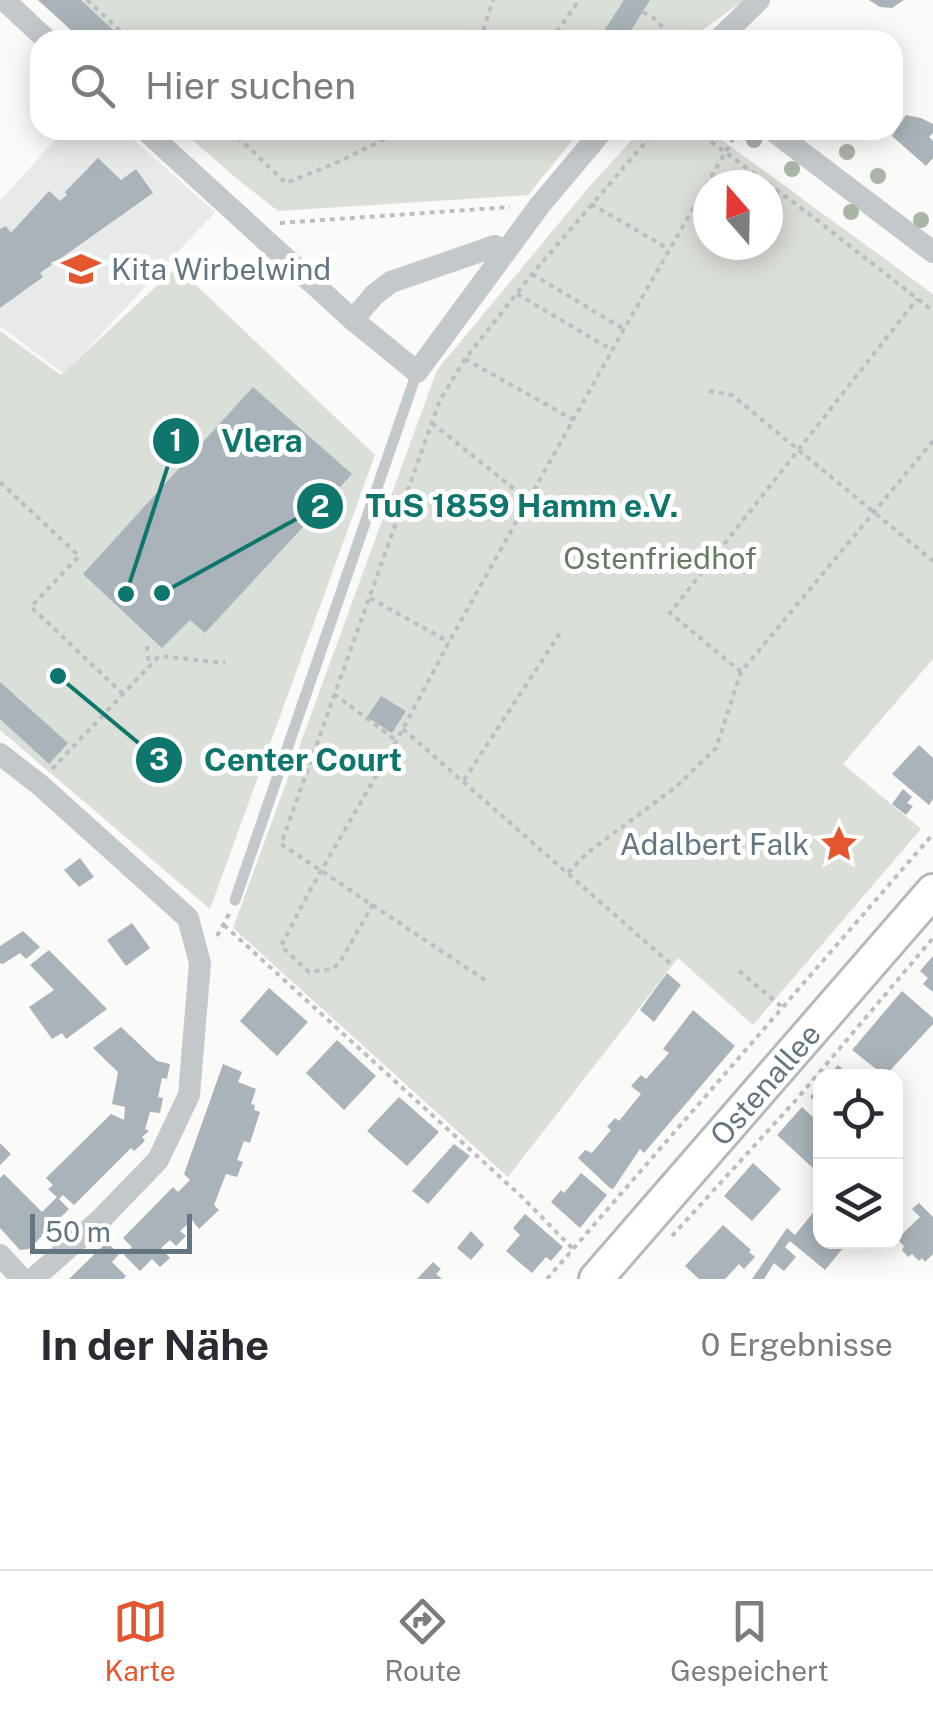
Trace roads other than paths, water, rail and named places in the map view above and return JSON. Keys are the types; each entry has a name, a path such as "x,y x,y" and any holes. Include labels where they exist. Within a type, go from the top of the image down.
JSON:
{"main road":[{"name":"Ostenallee","path":"596,1279 933,890"}],"street":[{"path":"4,0 36,30"},
{"path":"728,30 759,0"},
{"path":"156,140 417,372 540,206 595,140"},
{"path":"785,140 933,252"},
{"path":"354,320 374,295 392,282 495,246 505,253"},
{"path":"0,754 40,784 188,918 200,963 189,1095 158,1160 101,1219 34,1279"},
{"path":"0,1256 22,1279"}],"lane":[{"path":"234,900 417,372"}],"place":[{"name":"Kita Wirbelwind","path":"81,269"},
{"name":"TuS 1859 Hamm e.V.","path":"162,593"},
{"name":"Vlera","path":"126,594"},
{"name":"Center Court","path":"58,676"},
{"name":"Adalbert Falk","path":"839,844"}],"park label":[{"name":"Ostenfriedhof","path":"660,558"}]}
